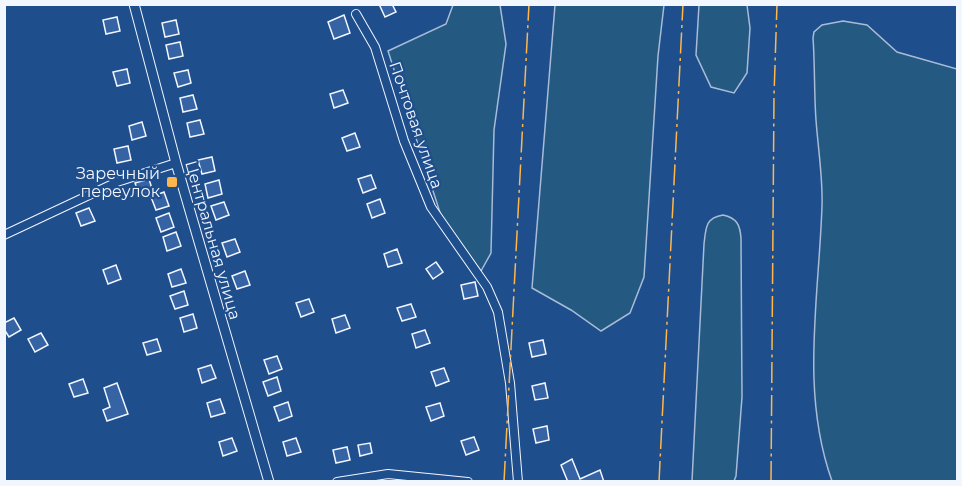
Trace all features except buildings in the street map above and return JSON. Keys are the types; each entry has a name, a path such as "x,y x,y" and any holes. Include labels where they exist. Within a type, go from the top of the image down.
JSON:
{"street":[{"name":"Центральная улица","path":"134,4 176,163 269,482"},
{"name":"Почтовая улица","path":"356,14 375,48 404,141 431,207 487,287 498,312 510,383 518,482"},
{"path":"4,235 117,182 176,163"},
{"path":"337,482 388,474 468,482"}],"shaded area":[{"path":"453,5 500,5 506,44 494,130 491,253 481,271 444,225 388,51 446,24"},
{"path":"555,5 664,5 658,56 644,277 630,313 601,331 571,310 532,288"},
{"path":"699,5 747,5 750,28 747,73 734,93 711,87 696,55"},
{"path":"843,21 867,25 897,52 957,69 957,481 832,481 822,447 814,379 815,310 822,195 815,110 813,38 814,32 822,25"},
{"path":"723,215 732,218 737,223 741,238 742,397 736,476 734,481 692,481 706,229 710,221"}],"power":[{"path":"504,482 529,4"},
{"path":"659,482 683,4"},
{"path":"771,482 774,96 777,4"}],"place":[{"name":"Заречный переулок","path":"172,182"}]}
